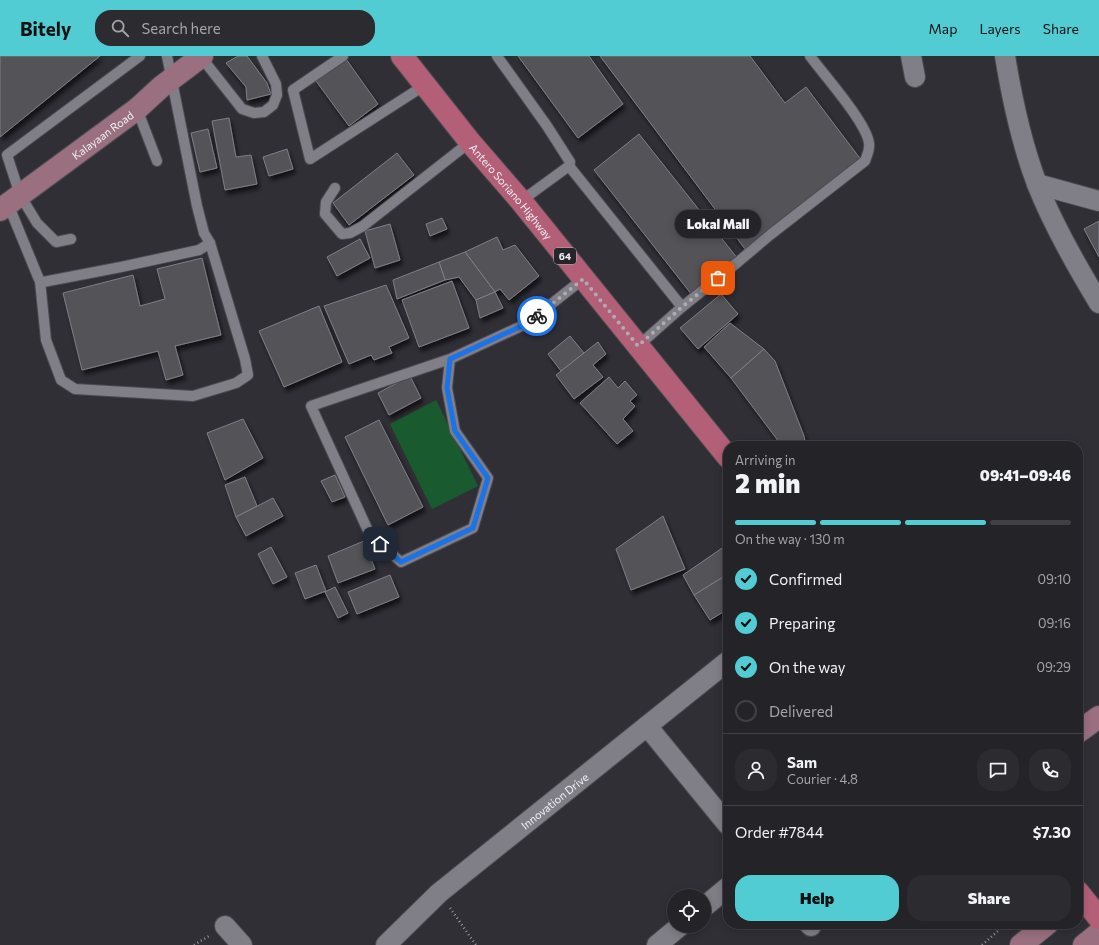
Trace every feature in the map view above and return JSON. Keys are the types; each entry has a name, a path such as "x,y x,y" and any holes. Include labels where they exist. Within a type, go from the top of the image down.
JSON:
{"main road":[{"name":"Kalayaan Road","path":"9,203 137,109 202,56"},
{"name":"Antero Soriano Highway","path":"402,56 470,142 521,201 723,451"},
{"path":"1083,728 1099,717"},
{"path":"1083,900 1099,918"},
{"path":"1021,945 1041,929"},
{"path":"1084,945 1099,933"}],"street":[{"path":"911,56 915,77"},
{"path":"1005,56 1012,97 1023,143 1037,184 1075,263 1099,303"},
{"path":"1037,184 1099,201"},
{"name":"Innovation Drive","path":"386,945 439,893 723,665"},
{"path":"647,726 723,819"},
{"path":"711,901 723,891"},
{"path":"225,926 242,945"},
{"path":"657,945 672,933"}],"lane":[{"path":"140,56 7,155 9,203 40,281 46,340 61,380 75,389 193,396 236,383 248,375 245,359 210,243 204,233 167,56"},
{"path":"202,56 242,109 254,113 264,112 274,105 277,95 276,84 262,56"},
{"path":"343,56 293,90 310,160 425,85"},
{"path":"497,56 568,158 570,162 569,166 682,307"},
{"path":"638,346 682,307 770,235 865,161 869,149 866,135 859,121 810,56"},
{"path":"137,109 157,161"},
{"path":"335,188 326,202 326,214 342,234 350,233 363,226 470,142"},
{"path":"521,201 569,166"},
{"path":"9,203 37,223 56,242 71,239"},
{"path":"40,281 47,282 137,264 199,250 210,243"},
{"path":"450,359 447,388 455,431 488,478 473,528 401,562 370,535 311,406 450,359 526,324 583,279"}],"path":[{"path":"439,893 476,945"},
{"path":"982,945 1000,929"}],"green space":[{"path":"436,400 478,486 432,509 390,424"}],"building":[{"path":"0,56 100,56 0,137"},
{"path":"238,56 247,56 267,83 271,94 247,100 246,87 226,63"},
{"path":"518,56 589,56 623,104 578,138"},
{"path":"600,56 750,56 785,103 806,87 862,161 745,249"},
{"path":"346,59 378,104 349,126 316,81"},
{"path":"229,118 236,157 251,155 257,184 225,190 212,121"},
{"path":"208,129 217,168 200,172 191,133"},
{"path":"639,134 738,259 692,295 594,170"},
{"path":"287,149 293,169 269,176 263,157"},
{"path":"397,153 414,175 349,225 333,203"},
{"path":"442,218 447,229 430,236 426,224"},
{"path":"1099,221 1099,257 1084,229"},
{"path":"390,224 400,260 375,268 365,231"},
{"path":"497,237 503,250 515,245 539,276 509,300 500,289 495,292 465,252"},
{"path":"360,239 370,258 337,276 327,257"},
{"path":"465,252 495,292 476,300 459,277 445,280 439,262"},
{"path":"202,258 221,335 175,346 183,375 166,380 158,351 82,370 63,293 133,275 140,306 165,299 157,269"},
{"path":"439,262 445,280 397,299 393,280"},
{"path":"452,281 469,328 419,347 402,300"},
{"path":"386,285 409,338 389,347 392,353 374,360 371,355 349,364 324,306"},
{"path":"495,292 503,308 480,318 476,300"},
{"path":"721,294 738,314 698,349 680,328"},
{"path":"319,306 342,362 284,387 259,331"},
{"path":"730,323 764,349 731,378 704,347"},
{"path":"570,336 584,353 561,371 548,354"},
{"path":"598,342 606,354 593,365 603,377 574,399 556,375"},
{"path":"764,349 775,361 805,441 778,441 731,378"},
{"path":"410,376 421,398 389,415 378,393"},
{"path":"609,377 618,388 625,381 637,395 630,401 635,406 623,419 633,431 617,444 580,403"},
{"path":"243,419 263,458 225,480 207,433"},
{"path":"379,420 423,507 388,525 345,437"},
{"path":"335,475 345,497 332,502 321,481"},
{"path":"245,477 257,506 236,517 225,485"},
{"path":"273,498 283,516 246,536 236,517"},
{"path":"663,516 685,569 631,590 616,549"},
{"path":"364,541 375,569 338,583 328,556"},
{"path":"271,547 287,577 273,584 258,554"},
{"path":"723,547 723,577 694,595 683,575"},
{"path":"316,565 326,591 305,599 295,573"},
{"path":"390,575 399,597 357,614 348,592"},
{"path":"723,577 723,612 710,620 694,595"},
{"path":"335,587 348,613 338,618 325,592"}],"way so far":[{"path":"537,316 583,279 638,346 664,322 718,278"}],"place":[{"name":"Lokal Mall","path":"718,278"}],"route":[{"path":"380,544 401,562 473,528 488,478 455,431 447,388 450,359 526,324 537,316"}]}
